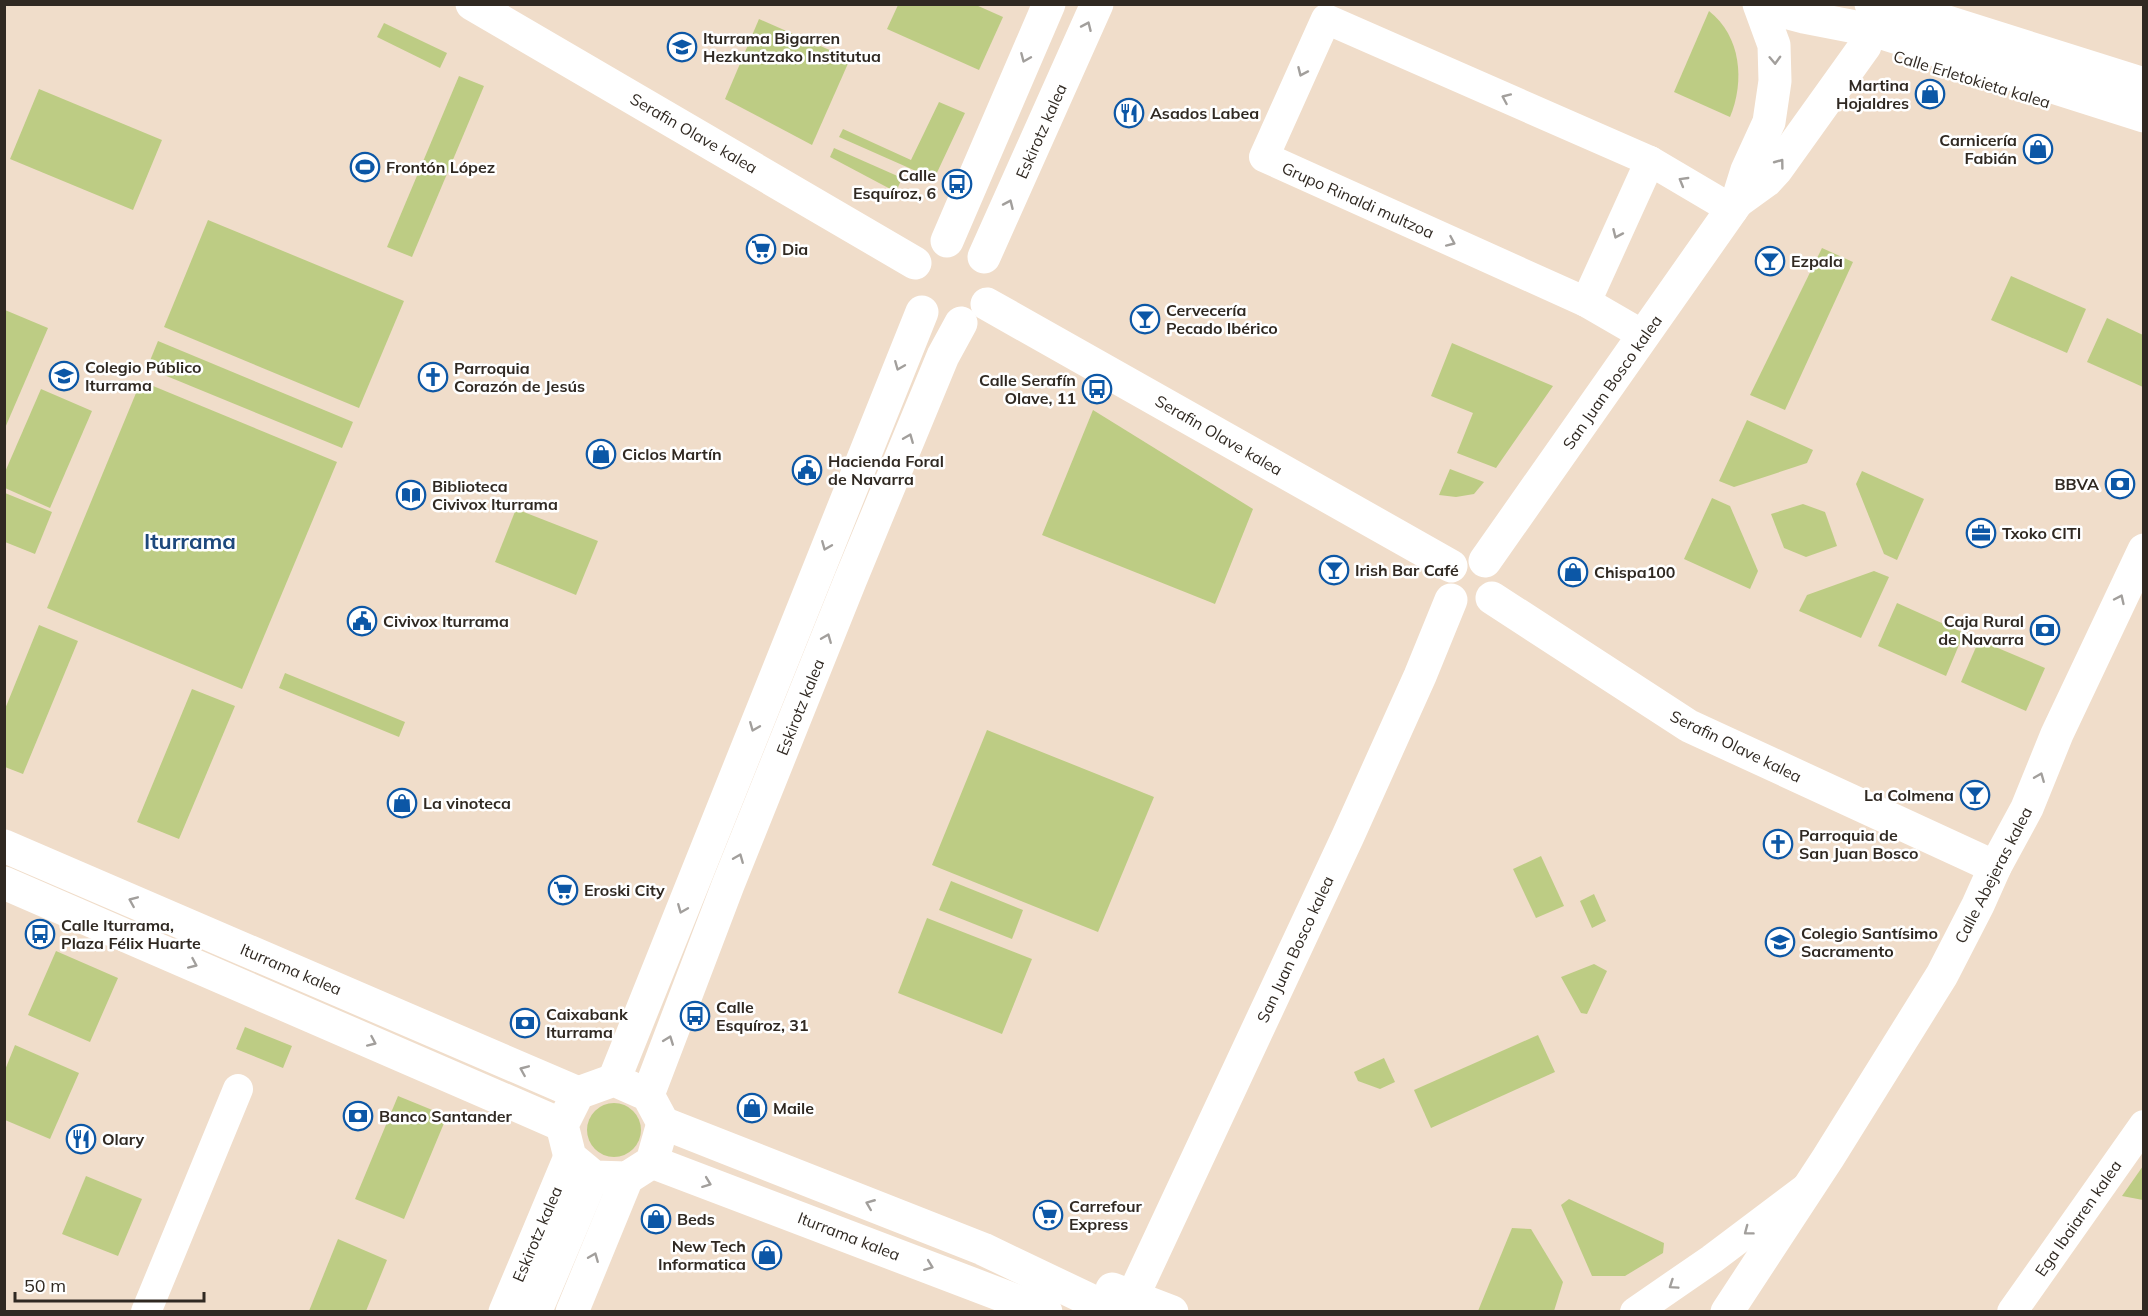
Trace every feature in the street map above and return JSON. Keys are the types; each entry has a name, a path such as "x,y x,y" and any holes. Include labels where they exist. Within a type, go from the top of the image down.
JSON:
{"street":[{"name":"Serafin Olave kalea","path":"472,4 915,263"},
{"path":"947,241 1048,4"},
{"name":"Eskirotz kalea","path":"984,257 1097,4"},
{"name":"San Juan Bosco kalea","path":"1736,206 1747,170 1769,122 1775,81 1774,45 1759,4"},
{"name":"Calle Erletokieta kalea","path":"1769,4 1785,12 1818,10 2144,104"},
{"path":"1871,4 1903,8 2144,84"},
{"name":"Calle Erletokieta kalea","path":"1818,10 1865,46 2144,132"},
{"name":"Calle Erletokieta kalea","path":"1818,10 1876,31 2144,116"},
{"name":"Grupo Rinaldi multzoa","path":"1643,335 1586,302 1264,157 1326,19 1650,161 1736,206"},
{"name":"San Juan Bosco kalea","path":"1485,561 1736,206 1777,169 1865,46"},
{"path":"1586,302 1650,161"},
{"path":"947,241 968,245 984,257 993,280 987,304 976,316 961,323 940,322 922,312 913,297 911,288 910,279 915,263 928,248 947,241"},
{"name":"Serafin Olave kalea","path":"987,304 1451,566"},
{"path":"640,1170 582,1167 562,1125 578,1093 614,1080 922,312"},
{"name":"Eskirotz kalea","path":"655,1109 728,885 943,356 961,323"},
{"name":"Calle Abejeras kalea","path":"1730,1304 1812,1183 1941,975 2027,808 2057,734 2144,550"},
{"path":"1473,557 1485,561 1494,572 1497,585 1492,598 1472,609 1460,607 1451,600 1446,589 1445,577 1451,566 1460,559 1473,557"},
{"name":"Serafin Olave kalea","path":"1492,598 1689,726 1995,867"},
{"name":"San Juan Bosco kalea","path":"1124,1304 1348,836 1420,676 1451,600"},
{"name":"Iturrama kalea","path":"4,846 578,1093"},
{"name":"Iturrama kalea","path":"4,883 562,1125"},
{"path":"614,1080 655,1109 982,1249 1049,1266 1124,1304 1172,1311"},
{"path":"146,1311 238,1089"},
{"path":"572,1311 640,1170 655,1109"},
{"name":"Ega Ibaiaren kalea","path":"2012,1311 2144,1125"},
{"name":"Eskirotz kalea","path":"505,1311 582,1167"},
{"name":"Eskirotz kalea","path":"537,1311 582,1167"},
{"name":"Iturrama kalea","path":"640,1170 1046,1311"},
{"name":"Calle Abejeras kalea","path":"1635,1311 1712,1259 1812,1183"}],"green space":[{"path":"898,5 976,5 1003,17 979,70 887,29"},
{"path":"1709,11 1728,33 1737,60 1738,89 1730,117 1674,92"},
{"path":"759,19 850,59 812,145 725,99"},
{"path":"384,23 447,53 440,68 377,37"},
{"path":"459,76 484,86 412,257 387,247"},
{"path":"39,89 162,140 133,210 10,159"},
{"path":"939,102 965,113 934,179 839,137 843,129 911,160"},
{"path":"834,148 902,178 896,192 830,157"},
{"path":"208,220 404,301 359,408 164,327"},
{"path":"1822,248 1853,262 1785,410 1750,395"},
{"path":"2011,276 2086,309 2067,353 1991,320"},
{"path":"5,310 48,328 5,428"},
{"path":"2107,318 2143,335 2143,387 2087,362"},
{"path":"158,341 353,422 342,448 147,368"},
{"path":"1452,343 1553,386 1496,468 1457,453 1473,413 1431,396"},
{"path":"141,381 337,462 242,689 47,608"},
{"path":"41,389 92,411 50,508 5,488 5,472"},
{"path":"1093,410 1253,509 1215,604 1042,535"},
{"path":"1747,420 1813,450 1807,463 1734,487 1719,481"},
{"path":"1450,469 1484,482 1474,494 1456,497 1439,495"},
{"path":"1862,471 1924,499 1897,560 1884,554 1856,484"},
{"path":"5,493 52,512 35,554 5,542"},
{"path":"1712,498 1730,506 1758,571 1750,589 1684,559"},
{"path":"1803,504 1825,512 1837,546 1806,557 1784,548 1771,514"},
{"path":"516,509 598,541 576,595 495,562"},
{"path":"1874,571 1889,577 1861,638 1799,611 1807,595"},
{"path":"1897,603 1964,633 1946,676 1878,646"},
{"path":"39,625 78,641 23,774 5,767 5,709"},
{"path":"1979,640 2045,668 2026,711 1961,682"},
{"path":"285,673 405,722 399,737 279,688"},
{"path":"192,689 235,706 179,839 137,822"},
{"path":"987,730 1154,797 1098,932 932,865"},
{"path":"1541,856 1564,906 1536,918 1513,869"},
{"path":"951,881 1023,910 1012,939 939,910"},
{"path":"1594,894 1606,921 1592,928 1580,901"},
{"path":"927,918 1032,959 1002,1034 898,993"},
{"path":"56,951 118,978 90,1042 28,1015"},
{"path":"1594,964 1607,971 1587,1014 1581,1013 1561,977"},
{"path":"245,1027 292,1046 283,1068 236,1049"},
{"path":"1538,1035 1555,1072 1431,1128 1414,1090"},
{"path":"15,1045 79,1073 50,1139 5,1120 5,1070"},
{"path":"1384,1058 1395,1082 1380,1089 1358,1081 1354,1072"},
{"path":"398,1096 447,1116 404,1219 355,1199"},
{"path":"614,1103 624,1105 633,1111 639,1120 641,1130 639,1140 633,1149 624,1155 614,1157 604,1155 595,1149 589,1140 587,1130 589,1120 595,1111 604,1105"},
{"path":"2143,1166 2143,1200 2122,1196"},
{"path":"86,1176 142,1199 118,1256 62,1234"},
{"path":"1569,1199 1664,1243 1663,1253 1625,1276 1592,1276 1561,1205"},
{"path":"1512,1228 1531,1229 1563,1282 1554,1311 1478,1311"},
{"path":"338,1239 387,1260 366,1311 309,1311"}],"place":[{"name":"Iturrama Bigarren Hezkuntzako Institutua","path":"682,47"},
{"name":"Martina Hojaldres","path":"1930,94"},
{"name":"Asados Labea","path":"1129,113"},
{"name":"Carnicería Fabián","path":"2038,149"},
{"name":"Frontón López","path":"365,167"},
{"name":"Calle Esquíroz, 6","path":"957,184"},
{"name":"Dia","path":"761,249"},
{"name":"Ezpala","path":"1770,261"},
{"name":"Cervecería Pecado Ibérico","path":"1145,319"},
{"name":"Colegio Público Iturrama","path":"64,376"},
{"name":"Parroquia Corazón de Jesús","path":"433,377"},
{"name":"Calle Serafín Olave, 11","path":"1097,389"},
{"name":"Ciclos Martín","path":"601,454"},
{"name":"Hacienda Foral de Navarra","path":"807,470"},
{"name":"BBVA","path":"2120,484"},
{"name":"Biblioteca Civivox Iturrama","path":"411,495"},
{"name":"Txoko CITI","path":"1981,533"},
{"name":"Irish Bar Café","path":"1334,570"},
{"name":"Chispa100","path":"1573,572"},
{"name":"Civivox Iturrama","path":"362,621"},
{"name":"Caja Rural de Navarra","path":"2045,630"},
{"name":"La Colmena","path":"1975,795"},
{"name":"La vinoteca","path":"402,803"},
{"name":"Parroquia de San Juan Bosco","path":"1778,844"},
{"name":"Eroski City","path":"563,890"},
{"name":"Calle Iturrama, Plaza Félix Huarte","path":"40,934"},
{"name":"Colegio Santísimo Sacramento","path":"1780,942"},
{"name":"Calle Esquíroz, 31","path":"695,1016"},
{"name":"Caixabank Iturrama","path":"525,1023"},
{"name":"Maile","path":"752,1108"},
{"name":"Banco Santander","path":"358,1116"},
{"name":"Olary","path":"81,1139"},
{"name":"Carrefour Express","path":"1048,1215"},
{"name":"Beds","path":"656,1219"},
{"name":"New Tech Informatica","path":"767,1255"}],"district":[{"name":"Iturrama","path":"190,541"}]}
